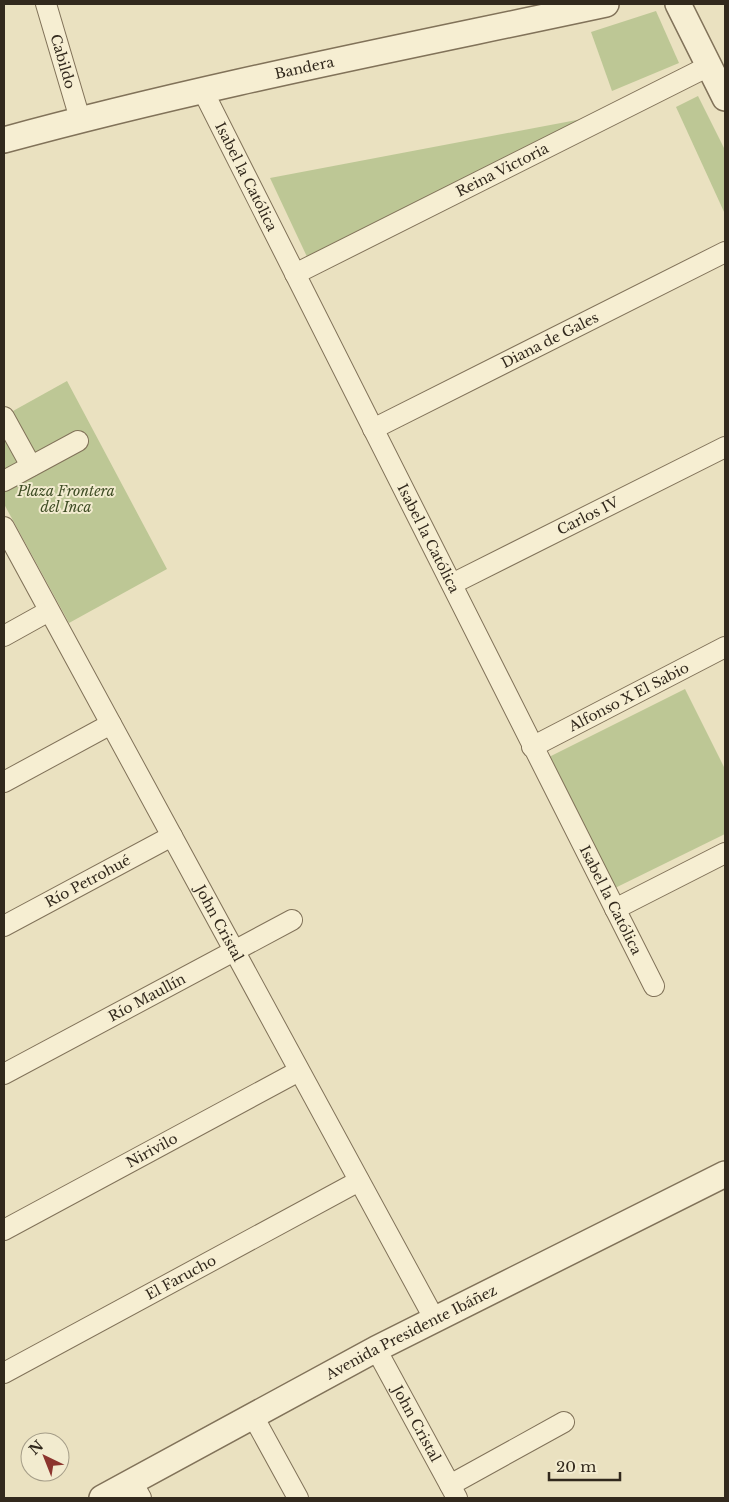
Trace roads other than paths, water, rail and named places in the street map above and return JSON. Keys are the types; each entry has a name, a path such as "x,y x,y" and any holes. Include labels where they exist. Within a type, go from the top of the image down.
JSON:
{"street":[{"name":"Cabildo","path":"46,4 80,119"},
{"name":"Bandera","path":"4,140 80,119 203,91 606,4"},
{"path":"678,4 725,98"},
{"name":"Reina Victoria","path":"296,274 709,66"},
{"name":"Isabel la Católica","path":"203,91 654,986"},
{"name":"Diana de Gales","path":"373,428 725,252"},
{"path":"4,417 31,466"},
{"path":"4,481 78,441"},
{"name":"Carlos IV","path":"452,584 725,447"},
{"name":"John Cristal","path":"4,527 435,1320"},
{"path":"4,636 49,611"},
{"name":"Alfonso X El Sabio","path":"532,747 725,647"},
{"path":"4,782 111,724"},
{"name":"Río Petrohué","path":"4,926 172,836"},
{"path":"615,909 725,853"},
{"name":"Río Maullín","path":"4,1074 292,920"},
{"name":"Nirivilo","path":"4,1230 299,1071"},
{"name":"Avenida Presidente Ibáñez","path":"102,1498 137,1490 253,1416 376,1350 725,1174"},
{"name":"El Farucho","path":"4,1374 359,1181"},
{"name":"John Cristal","path":"376,1350 454,1492"},
{"path":"253,1416 298,1498"},
{"path":"454,1492 564,1422"}],"park label":[{"name":"Plaza Frontera del Inca","path":"66,500"}]}
